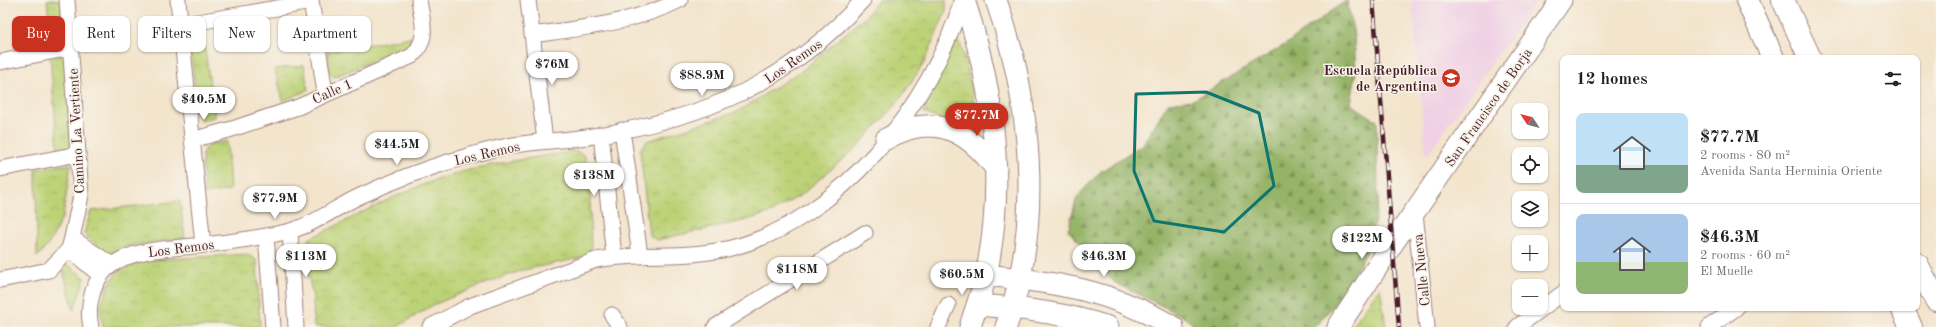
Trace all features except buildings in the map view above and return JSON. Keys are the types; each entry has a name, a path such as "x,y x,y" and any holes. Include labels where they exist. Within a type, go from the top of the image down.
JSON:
{"main road":[{"path":"1747,0 1772,55"},
{"path":"1783,0 1809,55"},
{"path":"1920,270 1936,300"},
{"path":"1903,311 1911,327"}],"street":[{"name":"Camino La Vertiente","path":"67,0 81,194 70,244"},
{"path":"178,0 180,16"},
{"name":"Calle 1","path":"192,140 232,129 298,107 412,56 420,48 424,36 419,0"},
{"path":"528,0 545,141"},
{"path":"532,35 587,28 648,7 680,0"},
{"name":"Los Remos","path":"91,327 89,315 92,292 101,276 112,265 132,254 266,236 290,231 388,184 431,167 490,150 601,134 664,122 693,114 743,94 794,63 818,45 863,0"},
{"path":"430,327 470,306 596,260 640,255 712,252 737,246 767,236 795,222 832,195 868,160 906,113 936,64 952,30 963,0"},
{"path":"963,0 978,46 988,88 996,169 993,222 985,275 970,327"},
{"path":"996,0 1009,40 1023,114 1028,159 1029,188 1027,223 1019,279 1013,307 1006,327"},
{"name":"San Francisco de Borja","path":"1338,327 1561,0"},
{"path":"206,20 311,1 325,94"},
{"path":"0,62 70,48"},
{"path":"184,52 203,245"},
{"path":"886,139 902,131 919,126 943,127 970,141 982,152 996,169"},
{"path":"622,130 640,255"},
{"path":"601,134 614,257"},
{"path":"0,169 78,154"},
{"name":"Calle Nueva","path":"1415,213 1427,327"},
{"path":"290,231 296,327"},
{"path":"715,327 865,232"},
{"path":"266,236 273,327"},
{"path":"70,244 112,265"},
{"path":"70,244 101,276"},
{"path":"0,280 49,270 70,244"},
{"path":"985,275 1064,285 1095,293 1146,312 1173,327"},
{"path":"1517,327 1560,295"},
{"path":"938,327 948,305"},
{"path":"977,305 1013,307 1072,317 1108,327"},
{"path":"1709,327 1732,311"}],"highlighted area":[{"path":"1206,92 1259,113 1274,186 1224,232 1154,221 1134,171 1136,94"}],"shaded area":[{"name":"Escuela República de Argentina","path":"1412,0 1537,0 1426,156"}],"green space":[{"path":"47,0 62,0 63,16 49,16"},
{"path":"879,0 946,0 946,11 924,63 896,105 856,148 801,195 772,212 747,220 657,240 649,235 640,149 647,141 737,112 804,69 865,17"},
{"path":"1347,0 1354,35 1356,71 1351,104 1377,121 1378,203 1370,245 1344,293 1315,327 1197,327 1182,316 1114,282 1068,230 1077,197 1100,172 1143,144 1168,103 1193,100 1286,44"},
{"path":"411,37 409,46 334,77 329,72 327,52 371,52 371,44"},
{"path":"959,43 961,45 971,88 977,131 971,133 923,112 953,44"},
{"path":"191,52 205,52 215,117 201,120 198,115"},
{"path":"61,56 66,60 71,144 68,149 58,150 50,57"},
{"path":"304,65 308,90 283,101 275,69"},
{"path":"227,141 230,190 204,194 203,151 208,146"},
{"path":"576,151 585,156 590,199 591,251 586,257 523,270 481,285 433,305 397,327 314,327 313,298 304,253 309,239 412,189 448,176 495,164"},
{"path":"71,164 63,216 49,244 37,257 36,169"},
{"path":"180,201 185,238 127,246 109,256 84,234 91,211"},
{"path":"248,254 257,261 260,327 103,327 100,308 108,286 116,274 125,266 137,261"},
{"path":"61,264 67,264 85,278 74,310"},
{"path":"1380,287 1386,327 1352,327"}],"railway":[{"path":"1373,0 1399,327"}],"place":[{"name":"Escuela República de Argentina","path":"1451,78"}]}
